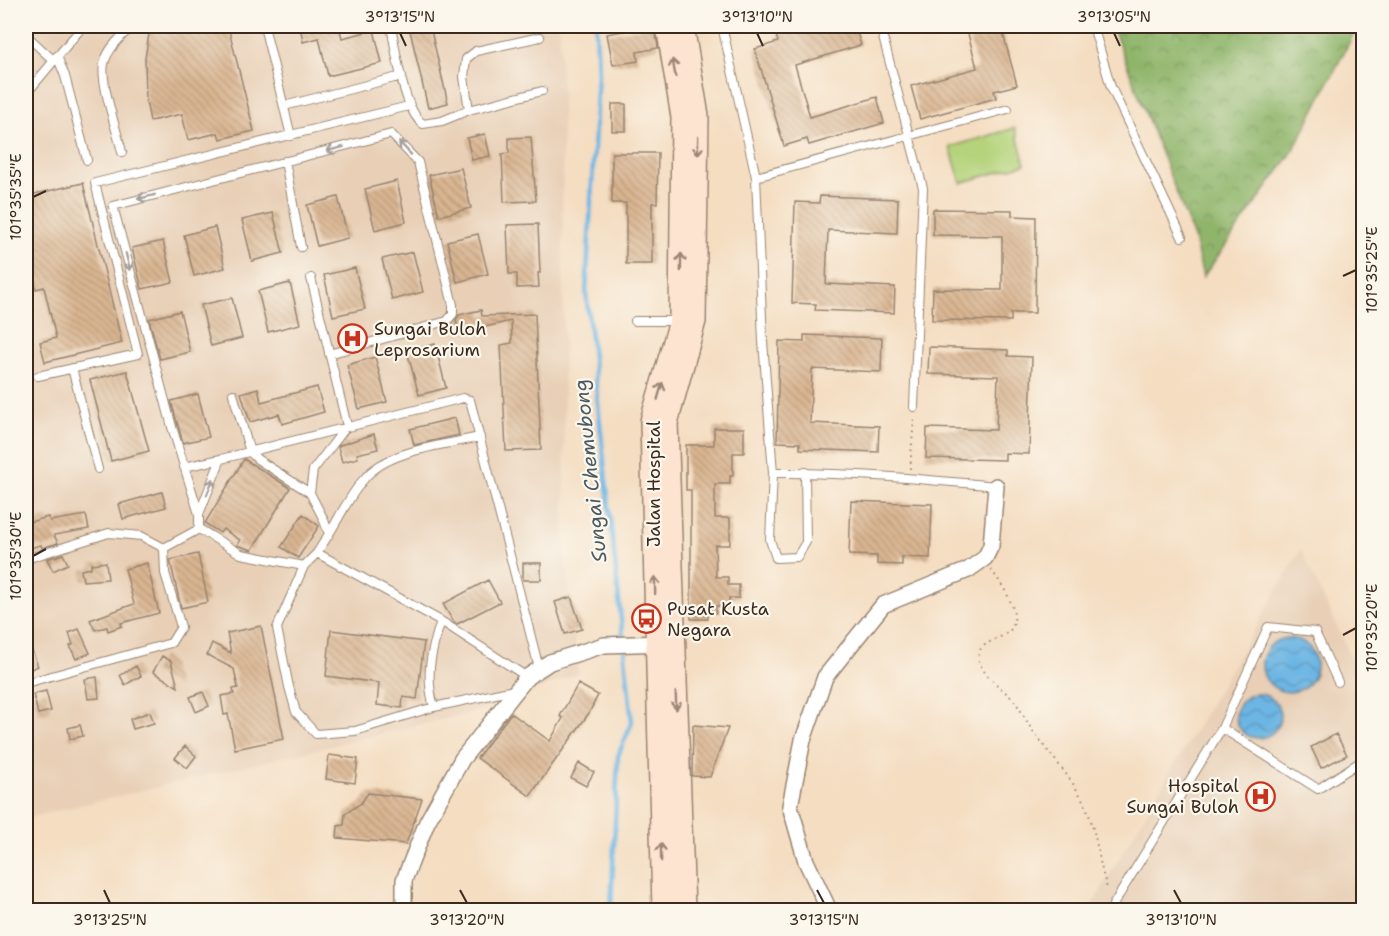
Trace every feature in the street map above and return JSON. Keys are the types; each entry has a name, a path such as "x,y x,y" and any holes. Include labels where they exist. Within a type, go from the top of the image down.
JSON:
{"main road":[{"name":"Jalan Hospital","path":"667,26 682,117 688,321"},
{"name":"Jalan Hospital","path":"663,910 658,643 667,423 688,321 698,116 683,26"},
{"name":"Jalan Hospital","path":"658,643 684,910"}],"street":[{"path":"829,910 807,861 790,807 802,740 825,677 883,605 968,570 986,558 991,546 996,486"},
{"path":"404,910 404,880 427,822 462,759 515,690 533,673 550,662 604,645 658,643"}],"lane":[{"path":"26,94 83,26"},
{"path":"122,152 105,83 104,64 111,50 132,26"},
{"path":"264,26 291,136"},
{"path":"391,26 409,106 416,119 423,124 442,121 468,110 542,91"},
{"path":"722,26 756,177 763,340 773,473 770,540 776,558 797,557 806,542 805,472"},
{"path":"880,26 923,188 914,407"},
{"path":"1093,26 1111,87 1182,237"},
{"path":"26,35 55,58 65,76 87,160"},
{"path":"468,110 464,77 466,59 476,51 540,37"},
{"path":"284,106 402,76"},
{"path":"38,376 138,354 94,183 409,106"},
{"path":"756,177 1008,109"},
{"path":"199,529 199,514 184,467 113,206 391,134 418,162 453,304 453,314 447,321 330,354"},
{"path":"285,161 301,247"},
{"path":"311,278 347,426"},
{"path":"635,321 688,321"},
{"path":"72,368 98,469"},
{"path":"233,394 250,452 257,459 310,493 329,534"},
{"path":"184,467 463,398 470,400 533,673"},
{"path":"310,493 313,470 347,426"},
{"path":"480,437 395,457 379,465 363,479 317,553 304,566 277,628 296,712 316,734 355,731 434,706 515,690"},
{"path":"199,514 221,459"},
{"path":"773,473 805,472 910,478 996,486"},
{"path":"164,548 199,529"},
{"path":"199,529 241,554 304,566"},
{"path":"26,559 109,533 141,536 164,548"},
{"path":"26,683 171,643 181,627 165,573 164,548"},
{"path":"317,553 533,673"},
{"path":"434,706 429,691 428,672 441,621"},
{"path":"1114,908 1222,728 1268,627 1315,632 1338,682"},
{"path":"1222,728 1318,789 1363,760"}],"path":[{"path":"910,478 914,407"},
{"path":"986,558 1010,599 1014,618 1012,628 1000,638 982,647 979,662 993,681 1014,701 1032,730 1061,766 1081,796 1092,825 1102,874 1114,908"}],"shaded area":[{"name":"Sungai Buloh Leprosarium","path":"26,26 559,26 562,95 565,554 578,674 482,710 26,818"},
{"name":"Hospital Sungai Buloh","path":"1301,550 1363,682 1363,910 1089,910"}],"green space":[{"path":"1112,26 1347,26 1354,33 1293,151 1203,277 1194,238"},
{"path":"1015,128 1025,164 961,183 950,147"}],"water":[{"path":"1284,638 1294,638 1304,642 1312,650 1316,665 1312,680 1304,688 1294,692 1284,692 1274,688 1266,680 1262,670 1262,660 1266,650 1274,642"},
{"path":"1258,694 1267,695 1274,700 1279,707 1279,725 1274,732 1267,737 1258,738 1249,737 1242,732 1237,725 1236,716 1237,707 1242,700 1249,695"}],"building":[{"path":"166,26 228,26 254,131 220,139 218,133 188,140 182,114 150,121 146,101 145,58 149,34 162,31"},
{"path":"300,26 339,26 342,38 374,30 382,63 328,76 319,38 303,42"},
{"path":"409,26 430,26 448,103 428,108"},
{"path":"655,26 658,48 637,52 638,61 613,65 607,34"},
{"path":"808,26 855,26 861,45 795,65 810,117 877,97 884,123 809,145 807,139 784,146 755,49 778,42 776,35"},
{"path":"966,26 1001,26 1017,85 994,91 996,98 920,119 911,86 977,68"},
{"path":"612,104 626,104 626,131 612,131"},
{"path":"485,134 490,156 472,160 467,138"},
{"path":"531,137 536,201 504,202 502,154 509,153 509,138"},
{"path":"612,153 658,153 657,203 652,203 652,264 626,264 626,203 612,203"},
{"path":"461,168 471,208 439,216 429,175"},
{"path":"397,181 406,222 375,230 365,189"},
{"path":"83,183 122,343 45,362 40,342 56,338 44,287 36,289 30,260 26,261 26,228 30,227 26,196"},
{"path":"820,196 898,199 897,233 828,230 826,284 895,287 894,313 815,310 816,304 792,303 795,202 819,203"},
{"path":"338,197 348,238 317,246 307,205"},
{"path":"933,209 1012,210 1012,216 1036,217 1035,313 1011,313 1011,321 932,320 933,289 1002,290 1002,236 933,235"},
{"path":"273,213 283,253 252,261 242,220"},
{"path":"538,224 539,287 517,288 517,274 509,274 507,225"},
{"path":"215,227 225,268 194,276 184,235"},
{"path":"478,234 488,274 457,282 447,241"},
{"path":"163,241 173,282 142,289 132,248"},
{"path":"413,252 423,292 392,300 382,259"},
{"path":"355,268 365,309 333,316 324,275"},
{"path":"290,283 300,324 268,332 258,291"},
{"path":"232,298 242,338 211,346 201,305"},
{"path":"481,310 482,316 535,314 541,450 506,451 501,345 512,343 511,321 459,333 456,320 459,315"},
{"path":"180,311 190,352 160,359 149,319"},
{"path":"804,335 882,338 881,372 812,369 810,423 879,426 878,452 800,449 800,443 777,442 779,341 804,342"},
{"path":"435,344 446,388 419,395 407,351"},
{"path":"929,347 1008,350 1008,356 1032,357 1029,454 1005,453 1005,460 926,458 927,428 996,430 998,376 928,374"},
{"path":"375,357 387,402 359,409 347,365"},
{"path":"127,371 149,451 111,461 90,380"},
{"path":"317,387 324,412 282,424 279,414 250,422 241,393 258,388 261,402"},
{"path":"198,394 209,437 183,443 171,401"},
{"path":"455,418 459,435 414,445 410,429"},
{"path":"714,428 744,428 744,453 733,453 733,476 730,476 730,484 715,484 715,518 730,518 730,545 715,545 716,577 728,577 728,585 739,585 739,598 729,598 729,606 716,606 716,613 708,613 708,619 691,619 691,490 686,490 686,445 714,445"},
{"path":"374,434 378,449 357,454 358,458 342,462 338,447 340,445"},
{"path":"244,459 290,488 252,550 237,545 240,540 223,529 220,533 205,523"},
{"path":"162,492 166,507 123,519 119,504"},
{"path":"851,501 932,504 930,558 902,557 902,565 877,564 877,556 849,555"},
{"path":"303,514 319,526 298,558 281,547"},
{"path":"86,515 89,529 54,535 58,543 42,548 41,545 26,549 26,523 48,517 50,521"},
{"path":"63,554 68,564 53,571 47,559"},
{"path":"198,554 208,602 181,608 170,560"},
{"path":"106,562 108,579 83,581 81,570 91,568 91,564"},
{"path":"147,563 159,613 121,623 122,626 108,631 107,627 95,630 90,620 134,604 125,569"},
{"path":"523,563 541,563 541,580 523,580"},
{"path":"488,580 500,602 457,624 453,621 443,604"},
{"path":"571,597 582,629 565,634 555,602"},
{"path":"261,626 284,739 235,749 228,714 224,715 221,696 234,694 233,689 238,688 234,669 207,655 212,643 231,653 227,633"},
{"path":"79,629 90,653 76,659 70,646 73,645 69,633"},
{"path":"331,630 424,642 417,699 403,697 402,708 377,705 379,683 326,676"},
{"path":"26,635 38,666 26,671"},
{"path":"162,656 171,661 178,687 153,672"},
{"path":"136,666 141,676 125,685 120,675"},
{"path":"97,677 99,698 88,699 85,679"},
{"path":"578,684 598,695 589,713 530,796 477,758 511,713 550,741 563,718 560,716"},
{"path":"46,691 51,711 38,714 33,694"},
{"path":"203,692 209,706 196,712 190,697"},
{"path":"150,712 154,723 133,729 130,719"},
{"path":"80,725 83,736 70,739 68,728"},
{"path":"693,725 728,728 710,777 692,776"},
{"path":"1336,734 1347,755 1321,768 1311,747"},
{"path":"185,746 196,756 187,768 175,758"},
{"path":"329,755 358,759 355,783 326,779"},
{"path":"579,763 594,772 586,786 571,778"},
{"path":"368,793 422,799 406,844 337,838 338,826 344,825 345,814 361,803"}],"waterway":[{"name":"Sungai Chemubong","path":"596,26 598,74 586,292 632,722 618,756 611,910"}],"place":[{"name":"Sungai Buloh Leprosarium","path":"353,339"},
{"name":"Pusat Kusta Negara","path":"646,619"},
{"name":"Hospital Sungai Buloh","path":"1260,796"}]}
